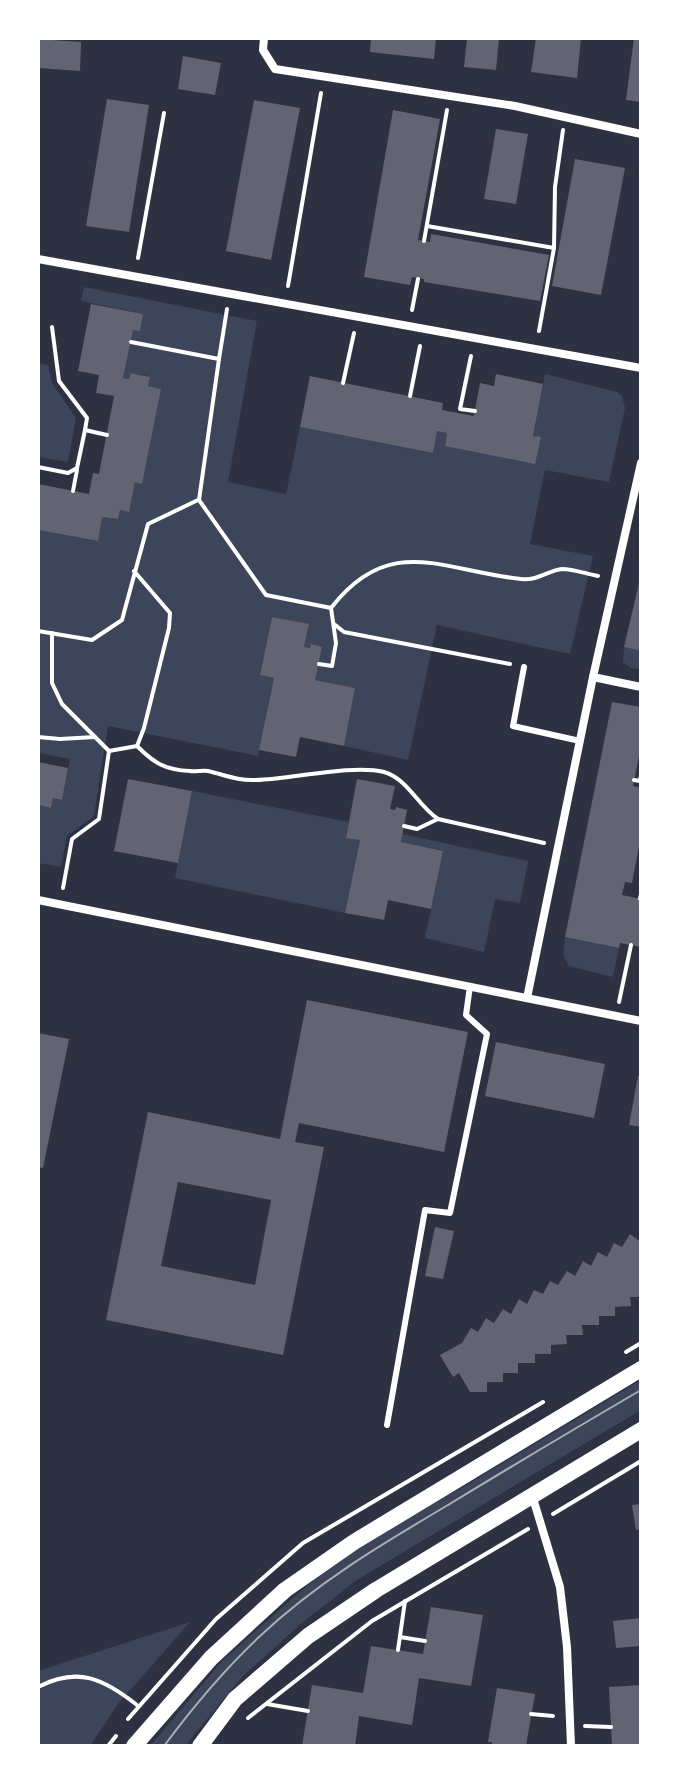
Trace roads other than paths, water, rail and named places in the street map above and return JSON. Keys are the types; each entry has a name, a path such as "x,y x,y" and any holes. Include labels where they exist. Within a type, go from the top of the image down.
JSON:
{"main road":[{"path":"134,1746 211,1658 285,1590 354,1542 641,1369"},
{"path":"200,1746 235,1699 308,1636 376,1590 641,1430"}],"street":[{"path":"264,38 263,50 275,69 323,79 515,106 641,134"},
{"path":"38,259 641,368"},
{"path":"527,998 641,463"},
{"path":"593,677 641,687"},
{"path":"38,900 641,1021"},
{"path":"532,1495 560,1587 567,1647 571,1746"}],"lane":[{"path":"524,667 513,726 580,741"},
{"path":"387,1425 425,1210 450,1213 487,1034 466,1015 470,986"}],"tram line":[{"path":"164,1746 209,1689 246,1650 303,1599 399,1534 641,1390"}]}
